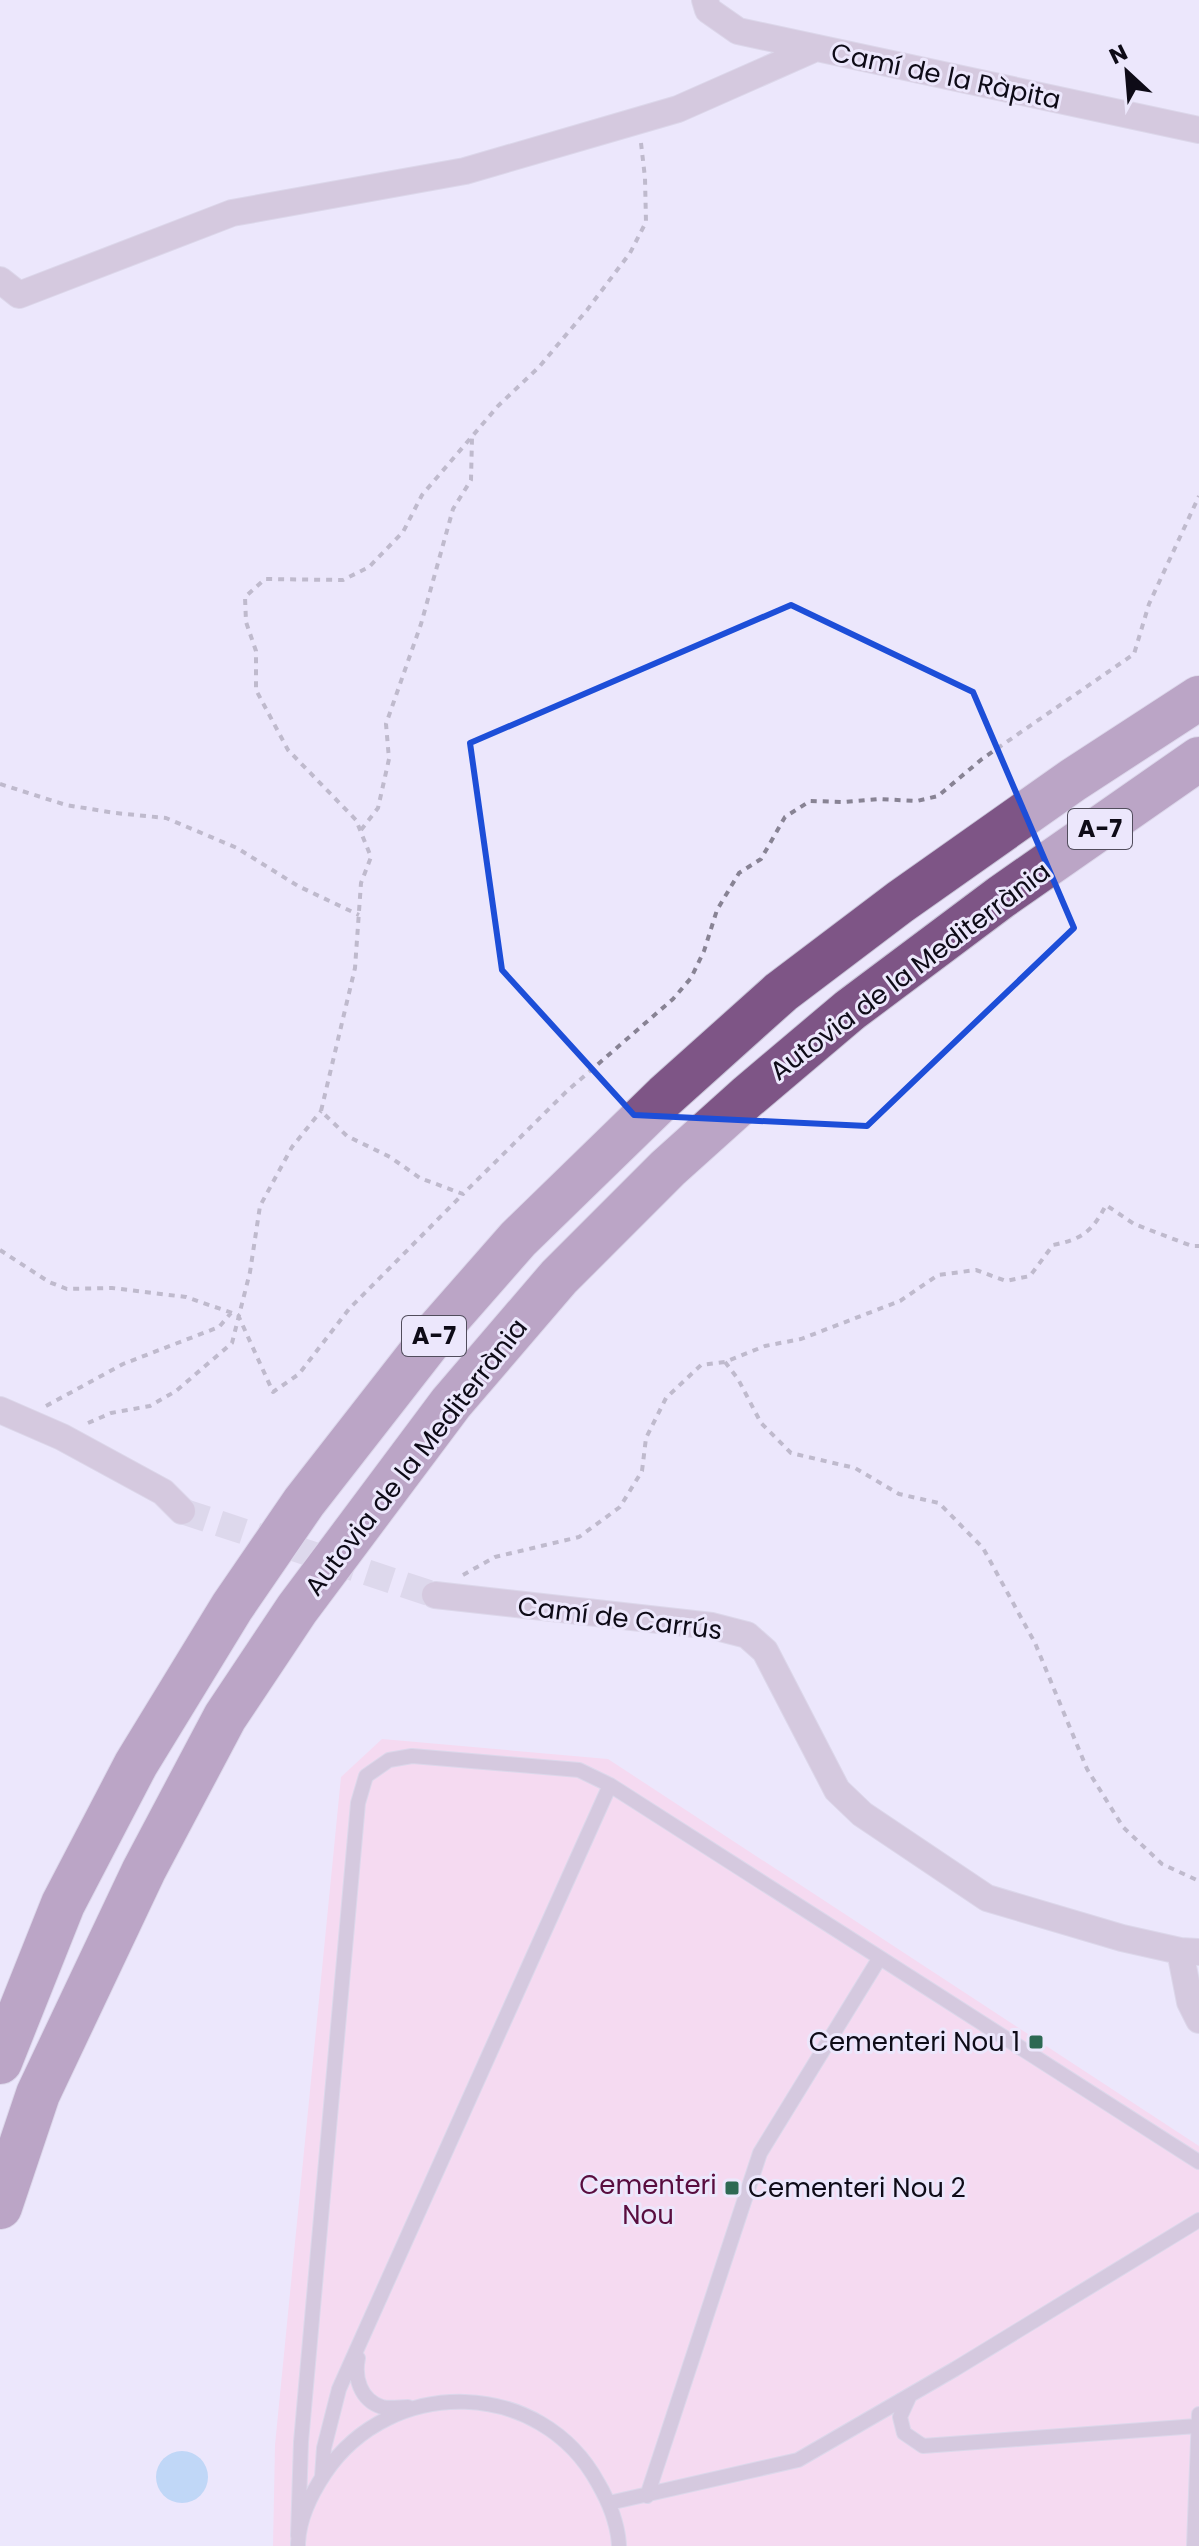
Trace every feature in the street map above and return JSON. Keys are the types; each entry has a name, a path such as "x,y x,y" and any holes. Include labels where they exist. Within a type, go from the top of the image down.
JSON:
{"highway":[{"path":"1073,780 1199,677"},
{"name":"A-7","path":"0,2062 63,1904 136,1764 232,1607 304,1502 439,1329 518,1239 665,1096 781,992 900,902 1073,780 1199,698"},
{"name":"Autovia de la Mediterrània","path":"0,2207 38,2094 144,1870 225,1717 306,1596 451,1403 559,1277 668,1168 747,1097 850,1010 950,935 1199,759"}],"street":[{"name":"Camí de la Ràpita","path":"705,0 708,10 738,31 1199,130"},
{"path":"0,280 19,295 232,213 465,171 678,109 816,48"},
{"path":"0,1410 62,1437 163,1492 182,1511"},
{"name":"Camí de Carrús","path":"435,1595 712,1626 747,1635 765,1651 837,1790 862,1814 987,1898 1122,1938 1189,1951"},
{"path":"1189,1951 1190,2002 1199,2020"}],"lane":[{"path":"298,2541 301,2442 358,1803 366,1776 389,1760 412,1756 579,1770 610,1785 1199,2162"},
{"path":"322,2477 324,2448 339,2389 610,1785"},
{"path":"647,2496 760,2153 879,1959"},
{"path":"609,2503 798,2460 1199,2220"},
{"path":"367,2331 355,2374 360,2389 369,2399 382,2407 413,2407 448,2401 489,2404 532,2419 563,2439 590,2468 609,2503 619,2546"},
{"path":"911,2395 900,2417 904,2433 923,2446 1198,2420 1194,2546"},
{"path":"298,2541 312,2492 337,2455 375,2424 413,2407"}],"path":[{"path":"62,1437 76,1427 111,1413 150,1406 176,1391 232,1343 250,1272 260,1206 292,1147 321,1111 355,968 361,883 371,857 356,820 288,750 256,690 256,651 246,622 245,597 265,579 343,580 369,567 403,532 422,495 472,435 539,367 587,310 630,253 646,222 645,178 638,121"},
{"path":"361,830 378,808 389,759 386,724 421,624 453,509 471,480 472,435"},
{"path":"0,1250 49,1282 67,1289 112,1288 186,1297 238,1315 273,1392 299,1374 349,1309 567,1091 673,999 691,978 704,951 717,910 739,873 761,859 785,817 810,801 917,801 938,796 982,759 1134,654 1149,604 1199,496"},
{"path":"0,784 66,805 166,818 237,848 298,886 359,915"},
{"path":"321,1111 347,1136 390,1157 420,1178 463,1194"},
{"path":"435,1595 495,1557 579,1537 620,1507 642,1471 646,1438 666,1398 701,1365 725,1362 765,1346 801,1339 900,1301 938,1275 976,1270 1006,1281 1030,1276 1053,1245 1075,1240 1096,1225 1106,1205 1134,1224 1199,1246"},
{"path":"26,1421 48,1404 123,1364 219,1327 231,1313"},
{"path":"725,1362 738,1379 761,1423 791,1453 855,1468 899,1494 939,1503 983,1548 1035,1643 1087,1769 1123,1827 1162,1864 1199,1881"}],"highlighted area":[{"path":"791,605 973,692 1074,928 867,1126 634,1115 502,970 470,743"}],"green space":[{"name":"Cementeri Nou","path":"382,1739 608,1759 1199,2146 1199,2546 273,2546 275,2445 341,1777"}],"water":[{"path":"182,2451 201,2458 208,2477 201,2496 182,2503 163,2496 156,2477 163,2458"}],"tunnel":[{"path":"182,1511 435,1595"}],"place":[{"name":"Cementeri Nou 1","path":"1036,2042"},
{"name":"Cementeri Nou 2","path":"732,2188"}]}
